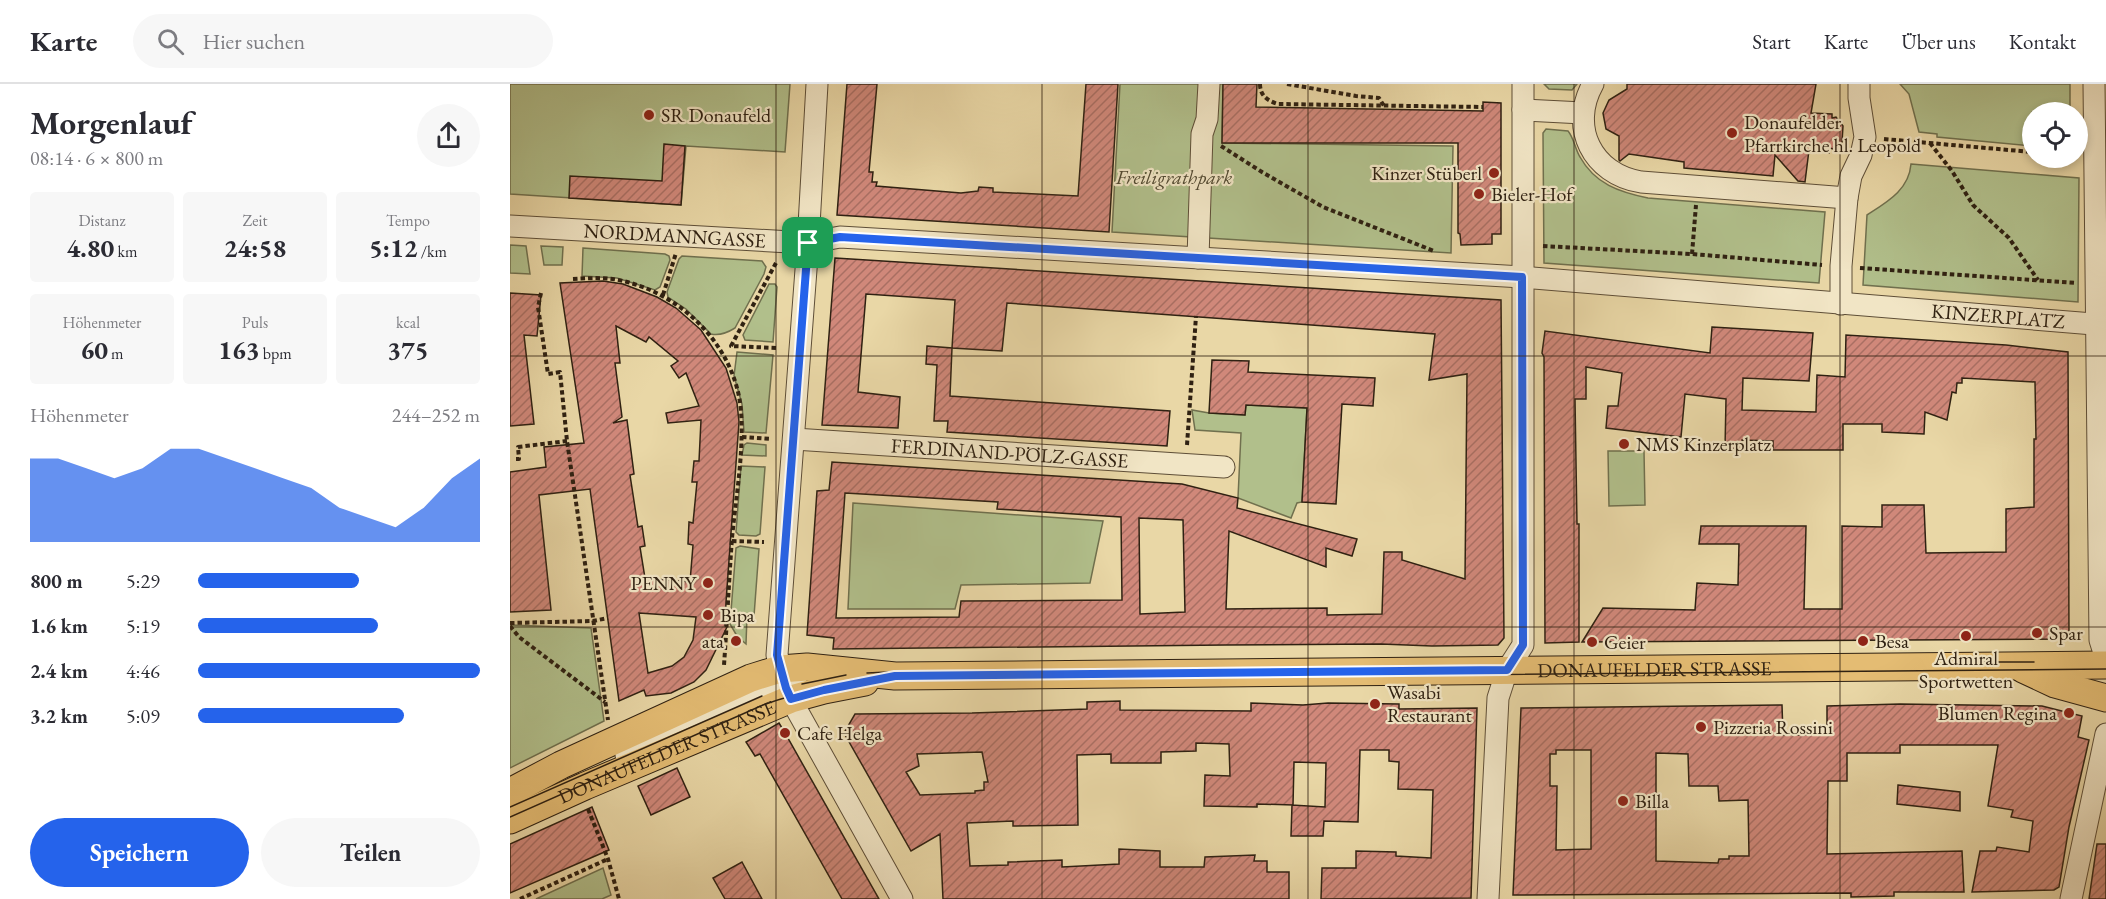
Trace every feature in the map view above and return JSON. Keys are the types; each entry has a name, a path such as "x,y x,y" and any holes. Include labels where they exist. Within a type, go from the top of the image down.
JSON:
{"main road":[{"name":"DONAUFELDER STRASSE","path":"510,820 786,688 807,667 895,676 2016,667 2106,664"},
{"path":"2016,667 2055,684 2106,698"},
{"name":"DONAUFELDER STRASSE","path":"510,792 561,765 751,678 786,688"}],"street":[{"path":"817,84 808,243 777,655 786,688 902,899"},
{"path":"1198,258 1202,134 1207,119 1209,84"},
{"path":"1488,899 1498,698 1507,670 1523,645 1523,84"},
{"path":"1593,84 1587,95 1583,113 1586,137 1600,163 1610,171 1630,180 1847,198"},
{"path":"1841,303 1841,266 1847,198 1851,176 1861,155 1865,137 1859,84"},
{"path":"2094,84 2096,284 2101,324 2100,640 2106,659"},
{"path":"1522,110 1583,113"},
{"name":"NORDMANNGASSE","path":"510,226 808,243 840,237 1522,277"},
{"name":"KINZERPLATZ","path":"1522,277 2101,324"},
{"name":"FERDINAND-PÖLZ-GASSE","path":"794,439 1224,467"},
{"name":"DONAUFELDER STRASSE","path":"510,807 743,703 786,688"},
{"path":"2072,899 2106,734"}],"path":[{"path":"1260,84 1263,95 1269,102 1278,104 1483,107"},
{"path":"1287,84 1379,98 1384,106"},
{"path":"1202,134 1323,207 1441,254 1441,272"},
{"path":"1865,137 2022,151"},
{"path":"1930,143 1952,171 1973,205 2009,238 2038,280"},
{"path":"1692,254 1698,187"},
{"path":"1540,245 2096,284"},
{"path":"663,295 677,250"},
{"path":"724,354 731,346 777,261"},
{"path":"573,279 624,281 663,295 694,319 724,354 739,399 742,437 727,602 724,666"},
{"path":"541,293 538,307 548,374 560,372 567,441 609,726"},
{"path":"1186,464 1196,316"},
{"path":"731,346 776,348"},
{"path":"742,437 771,439"},
{"path":"516,459 519,459 518,447 567,441"},
{"path":"732,541 764,542"},
{"path":"510,625 593,621 608,618"},
{"path":"510,625 519,637 606,703"},
{"path":"587,806 608,859 619,899"},
{"path":"520,899 608,859"}],"green space":[{"name":"SR Donaufeld","path":"510,84 790,84 785,152 686,146 681,205 510,194"},
{"name":"Freiligrathpark","path":"1120,84 1223,84 1222,143 1453,146 1451,253 1112,232"},
{"path":"1544,84 1577,84 1572,90 1549,89"},
{"path":"1900,84 2070,84 2070,102 2022,102 2022,145 1937,137 1937,134 1919,132 1909,94"},
{"path":"1546,129 1568,131 1580,157 1593,174 1600,180 1627,193 1648,198 1825,212 1819,283 1544,263 1543,133"},
{"path":"1911,164 2079,178 2078,302 1863,285 1867,215 1896,194 1906,181"},
{"path":"510,245 526,246 530,274 510,273"},
{"path":"541,246 563,247 562,265 544,265"},
{"path":"583,248 665,254 670,260 660,287 655,290 617,278 582,276"},
{"path":"682,256 762,261 766,267 764,274 735,328 723,334 711,334 686,309 668,297 667,292"},
{"path":"769,284 775,284 777,287 773,342 745,340 743,335"},
{"path":"737,352 773,355 766,433 744,432 742,404 734,376"},
{"path":"1246,405 1307,408 1302,502 1297,503 1291,518 1238,498 1241,433 1195,430 1192,410 1245,415"},
{"path":"747,443 766,445 766,456 742,455 744,445"},
{"path":"1608,451 1644,451 1645,505 1609,506"},
{"path":"741,466 765,467 760,534 756,536 739,535 736,532"},
{"path":"853,503 1103,521 1090,583 961,585 955,609 848,609"},
{"path":"740,546 759,549 754,616 747,616 746,644 737,636 730,624 736,548"},
{"path":"510,625 591,628 604,721 510,768"},
{"path":"603,868 611,895 602,899 536,899"}],"building":[{"path":"847,84 877,84 869,172 873,172 872,182 877,182 876,186 961,193 978,191 979,187 993,188 993,192 1078,196 1086,84 1118,84 1109,232 837,215"},
{"name":"Bieler-Hof","path":"1223,84 1257,84 1256,107 1483,111 1483,102 1501,103 1501,234 1492,234 1492,244 1461,245 1458,233 1458,143 1222,143"},
{"name":"Donaufelder Pfarrkirche hl. Leopold","path":"1627,84 1816,84 1811,113 1832,114 1832,118 1836,117 1843,126 1842,142 1833,149 1829,148 1829,153 1809,150 1805,182 1798,181 1775,155 1773,176 1684,168 1684,162 1629,154 1620,161 1619,136 1606,129 1603,113 1609,100 1627,89"},
{"path":"664,144 685,146 681,205 569,198 570,176 662,181"},
{"path":"835,258 1501,300 1504,638 1498,645 833,649 834,638 807,635 817,491 829,490 832,462 1182,484 1238,498 1237,508 1357,539 1352,556 1326,548 1326,567 1229,531 1226,609 1327,608 1327,615 1382,614 1384,552 1402,552 1402,560 1465,579 1467,374 1429,380 1435,334 1007,303 1002,351 952,348 955,300 866,294 858,392 900,397 898,428 822,425","holes":["845,493 998,502 997,509 1121,517 1122,600 961,601 959,617 836,618","1139,518 1183,520 1185,612 1140,614"]},
{"path":"603,281 623,284 657,297 676,308 701,330 726,368 737,403 739,422 726,602 725,625 727,627 706,670 694,682 671,693 646,696 644,690 619,701 590,489 539,495 551,610 510,612 510,472 546,467 544,447 584,443 560,283","holes":["616,326 646,342 649,337 678,361 671,366 679,378 686,373 699,406 666,413 668,423 701,420 699,461 694,461 692,482 697,482 693,523 689,522 688,544 693,545 690,582 645,578 640,547 645,546 642,526 638,527 630,475 634,474 627,420 613,423 622,417 615,363 620,363","639,613 696,617 693,640 684,657 672,666 648,673"]},
{"path":"510,293 541,295 537,336 524,335 534,424 510,426"},
{"path":"1712,327 1813,333 1809,381 1743,378 1742,410 1816,412 1817,375 1845,377 1846,335 2006,345 2068,352 2069,639 1582,642 1603,608 1695,610 1697,583 1738,585 1739,544 1699,544 1701,526 1806,526 1804,609 1842,609 1842,526 1882,527 1882,505 1924,505 1926,553 2006,552 2006,509 2034,507 2034,439 2036,439 2035,382 1962,378 1962,383 1957,383 1956,393 1952,392 1947,420 1925,412 1924,434 1882,432 1882,424 1843,424 1843,450 1773,450 1773,441 1742,440 1741,449 1725,448 1726,399 1685,394 1681,437 1606,428 1608,406 1618,406 1622,373 1586,367 1586,399 1575,399 1577,524 1579,524 1579,642 1545,643 1544,357 1542,353 1545,331 1710,353"},
{"path":"927,346 952,348 950,396 1170,411 1167,446 947,432 948,421 934,421 937,365 926,364"},
{"path":"1212,360 1249,361 1248,372 1375,378 1373,406 1342,404 1336,504 1302,502 1307,408 1246,405 1245,415 1209,413"},
{"path":"1120,701 1120,710 1251,711 1251,703 1399,704 1399,709 1477,708 1471,898 1321,899 1322,868 1356,868 1356,851 1396,852 1396,856 1431,858 1433,790 1398,789 1399,762 1389,761 1389,750 1360,750 1358,822 1324,821 1323,836 1291,836 1292,805 1325,807 1326,763 1294,762 1293,805 1257,804 1257,807 1204,806 1205,775 1230,776 1229,744 1196,743 1196,751 1161,752 1161,763 1111,763 1111,754 1077,755 1078,825 1013,826 1013,821 967,823 970,866 1062,860 1062,867 1119,864 1119,849 1160,851 1160,867 1204,867 1205,857 1255,855 1254,861 1267,861 1267,872 1289,872 1289,899 943,899 940,834 911,851 844,733 855,714 1087,709 1087,702","holes":["982,752 988,782 984,782 984,790 975,791 975,793 920,795 906,772 919,766 917,754"]},
{"path":"1900,704 2042,706 2082,716 2078,737 2089,740 2069,827 2059,887 2054,890 1972,892 1980,851 1996,851 1997,847 2029,852 2033,821 2011,817 2013,810 1988,806 1998,745 1900,745 1900,753 1847,753 1847,781 1828,781 1827,854 1962,851 1964,892 1894,892 1894,896 1851,897 1851,893 1513,895 1521,708 1782,705 1783,735 1827,735 1827,706","holes":["1556,750 1591,750 1591,849 1556,850 1557,786 1550,786 1550,754 1556,754","1656,753 1688,754 1689,786 1718,786 1719,801 1748,800 1749,856 1729,856 1729,859 1719,859 1718,863 1656,861"]},
{"path":"779,723 879,899 842,899 760,754 755,756 746,742"},
{"path":"677,768 690,797 651,815 638,786"},
{"path":"1898,785 1960,792 1960,811 1897,804"},
{"path":"592,807 609,850 510,893 510,844"},
{"path":"2097,844 2106,844 2106,899 2089,899"},
{"path":"742,862 762,899 725,899 713,878"}],"tram line":[{"path":"1980,662 2034,662"},
{"path":"510,817 763,705 830,687 864,682 2106,669"},
{"path":"867,673 909,671"},
{"path":"802,684 846,675"},
{"path":"510,807 762,696"}],"place":[{"name":"SR Donaufeld","path":"649,115"},
{"name":"Donaufelder Pfarrkirche hl. Leopold","path":"1732,133"},
{"name":"Kinzer Stüberl","path":"1494,173"},
{"name":"Bieler-Hof","path":"1479,194"},
{"name":"NMS Kinzerplatz","path":"1624,444"},
{"name":"PENNY","path":"708,583"},
{"name":"Bipa","path":"708,615"},
{"name":"Spar","path":"2037,633"},
{"name":"Admiral Sportwetten","path":"1966,636"},
{"name":"ata","path":"736,641"},
{"name":"Besa","path":"1863,641"},
{"name":"Geier","path":"1592,642"},
{"name":"Wasabi Restaurant","path":"1375,704"},
{"name":"Blumen Regina","path":"2069,713"},
{"name":"Pizzeria Rossini","path":"1701,727"},
{"name":"Cafe Helga","path":"785,733"},
{"name":"Billa","path":"1623,801"}],"route":[{"path":"840,237 1522,277 1523,645 1507,670 895,676 791,699 777,655 808,243 840,237"}]}
